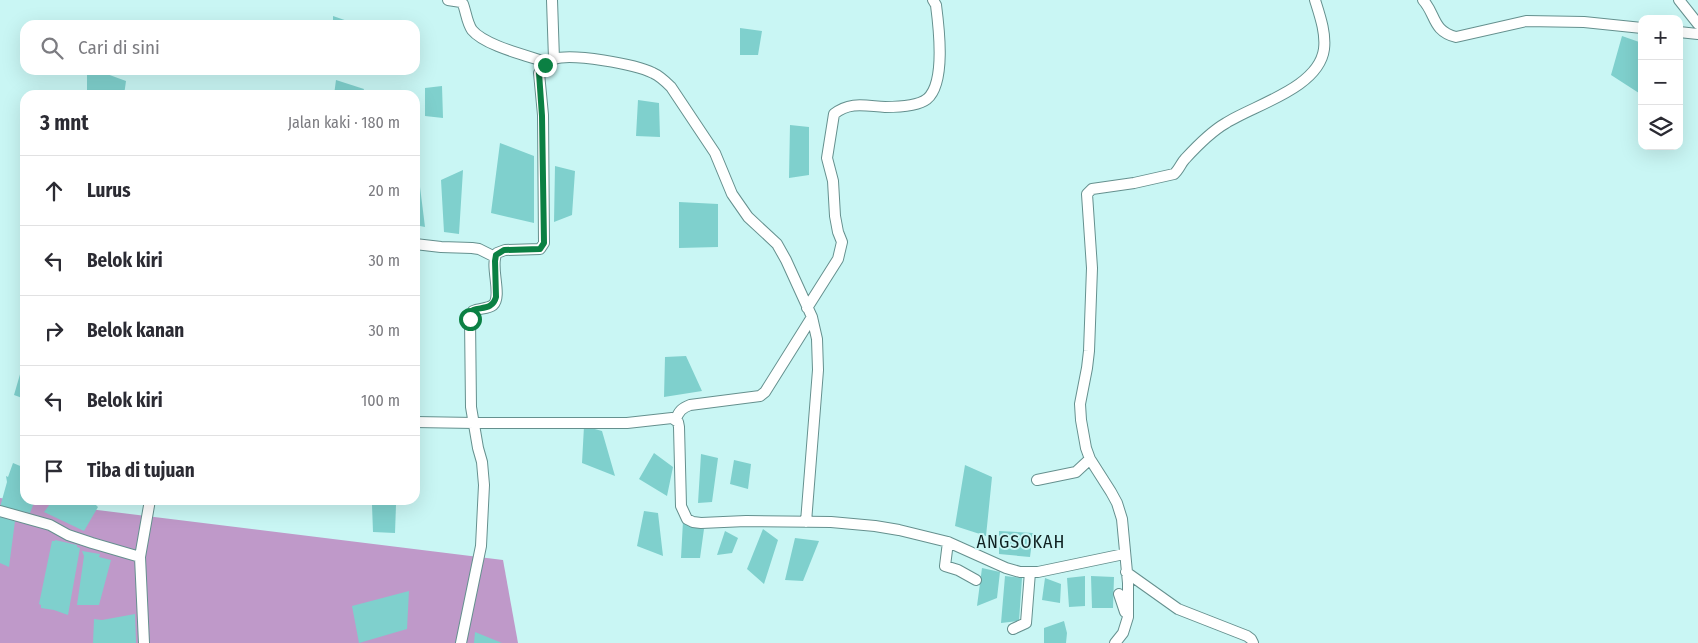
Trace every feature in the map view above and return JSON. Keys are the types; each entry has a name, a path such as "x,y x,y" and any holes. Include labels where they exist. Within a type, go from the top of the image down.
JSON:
{"street":[{"path":"448,0 463,4 472,30 485,40 519,54 551,61"},
{"path":"551,61 552,0"},
{"path":"933,0 936,5 940,46 936,85 927,99 908,106 847,106 834,114 827,158 833,181 837,224 842,242 838,259 764,392 760,396 690,406 683,408 679,412 676,420 679,427 681,506 687,519 701,524 746,521 831,522 899,530 948,542 1006,568 1020,572 1038,572 1124,554"},
{"path":"1115,643 1123,632 1128,617 1122,519 1117,503 1090,459 1082,433 1080,404 1089,351 1092,268 1088,194 1092,189 1134,183 1174,174 1184,160 1218,128 1294,88 1308,78 1319,64 1324,49 1323,28 1315,0"},
{"path":"1423,0 1436,24 1446,35 1456,37 1526,21 1584,22 1638,28"},
{"path":"1679,0 1698,24"},
{"path":"1683,32 1698,34"},
{"path":"461,643 476,576 481,546 483,512 483,473 470,392 470,319 473,310 492,306 495,303 495,257 500,251 540,249 544,243 542,116 539,73 551,61 568,56 629,66 651,72 666,82 715,153 732,194 748,217 777,244 786,260 810,312 817,339 818,370 806,522"},
{"path":"420,245 479,249 495,257"},
{"path":"420,422 627,423 669,418 676,420"},
{"path":"1037,480 1076,472 1090,459"},
{"path":"144,643 140,557 149,505"},
{"path":"0,511 50,525 92,543 140,557"},
{"path":"948,542 945,566 958,570 976,580"},
{"path":"1013,629 1026,623 1030,572"},
{"path":"1126,572 1178,609 1247,636 1253,643"},
{"path":"1119,594 1128,617"}],"shaded area":[{"path":"0,498 20,500 20,505 57,505 503,560 518,643 0,643"}],"building":[{"path":"333,16 345,20 333,20"},
{"path":"740,28 762,31 758,55 740,55"},
{"path":"1622,36 1638,42 1638,92 1611,75"},
{"path":"87,75 110,75 126,81 125,90 87,90"},
{"path":"336,80 364,89 364,90 335,90"},
{"path":"442,86 443,118 425,116 425,88"},
{"path":"638,100 659,103 660,137 636,136"},
{"path":"790,125 809,127 809,175 789,178"},
{"path":"500,143 534,156 534,223 491,213"},
{"path":"555,166 575,171 572,215 554,222"},
{"path":"463,170 459,234 444,232 441,180"},
{"path":"420,187 425,227 420,226"},
{"path":"679,202 718,204 718,247 679,248"},
{"path":"686,356 702,391 664,397 665,357"},
{"path":"20,374 20,397 14,395"},
{"path":"584,426 602,431 615,476 582,463"},
{"path":"654,453 673,467 667,496 639,479"},
{"path":"701,454 718,458 712,502 698,503"},
{"path":"734,460 751,464 748,489 730,484"},
{"path":"13,463 20,466 20,505 33,505 30,513 0,507 7,482 6,476 8,477"},
{"path":"965,465 992,477 986,536 955,526"},
{"path":"49,505 96,505 98,507 84,531 44,512"},
{"path":"372,505 396,505 395,533 373,532"},
{"path":"644,511 658,513 663,556 637,546"},
{"path":"0,517 15,521 9,567 0,563"},
{"path":"683,521 704,529 700,558 681,558"},
{"path":"763,529 778,540 764,584 747,569"},
{"path":"725,531 738,538 732,553 717,555"},
{"path":"999,531 1033,533 1030,557 999,554"},
{"path":"795,538 819,541 803,581 785,580"},
{"path":"52,541 77,545 80,548 68,615 41,608 39,604"},
{"path":"82,551 100,554 99,557 111,560 99,605 77,605 84,556"},
{"path":"982,568 1000,572 997,598 977,606"},
{"path":"1005,576 1022,578 1019,621 1001,623"},
{"path":"1085,576 1085,606 1069,607 1067,578"},
{"path":"1091,576 1114,577 1113,608 1092,608"},
{"path":"1045,578 1061,584 1060,603 1042,600"},
{"path":"409,591 407,629 359,643 352,606"},
{"path":"135,614 136,643 93,643 94,619 102,620"},
{"path":"1064,621 1067,633 1066,643 1044,643 1044,628"},
{"path":"475,632 502,643 474,643"}],"district":[{"name":"ANGSOKAH","path":"1021,542"}],"route":[{"path":"470,319 473,310 492,306 495,303 495,261 496,255 500,251 540,249 543,247 542,116 539,73 545,65"}]}
